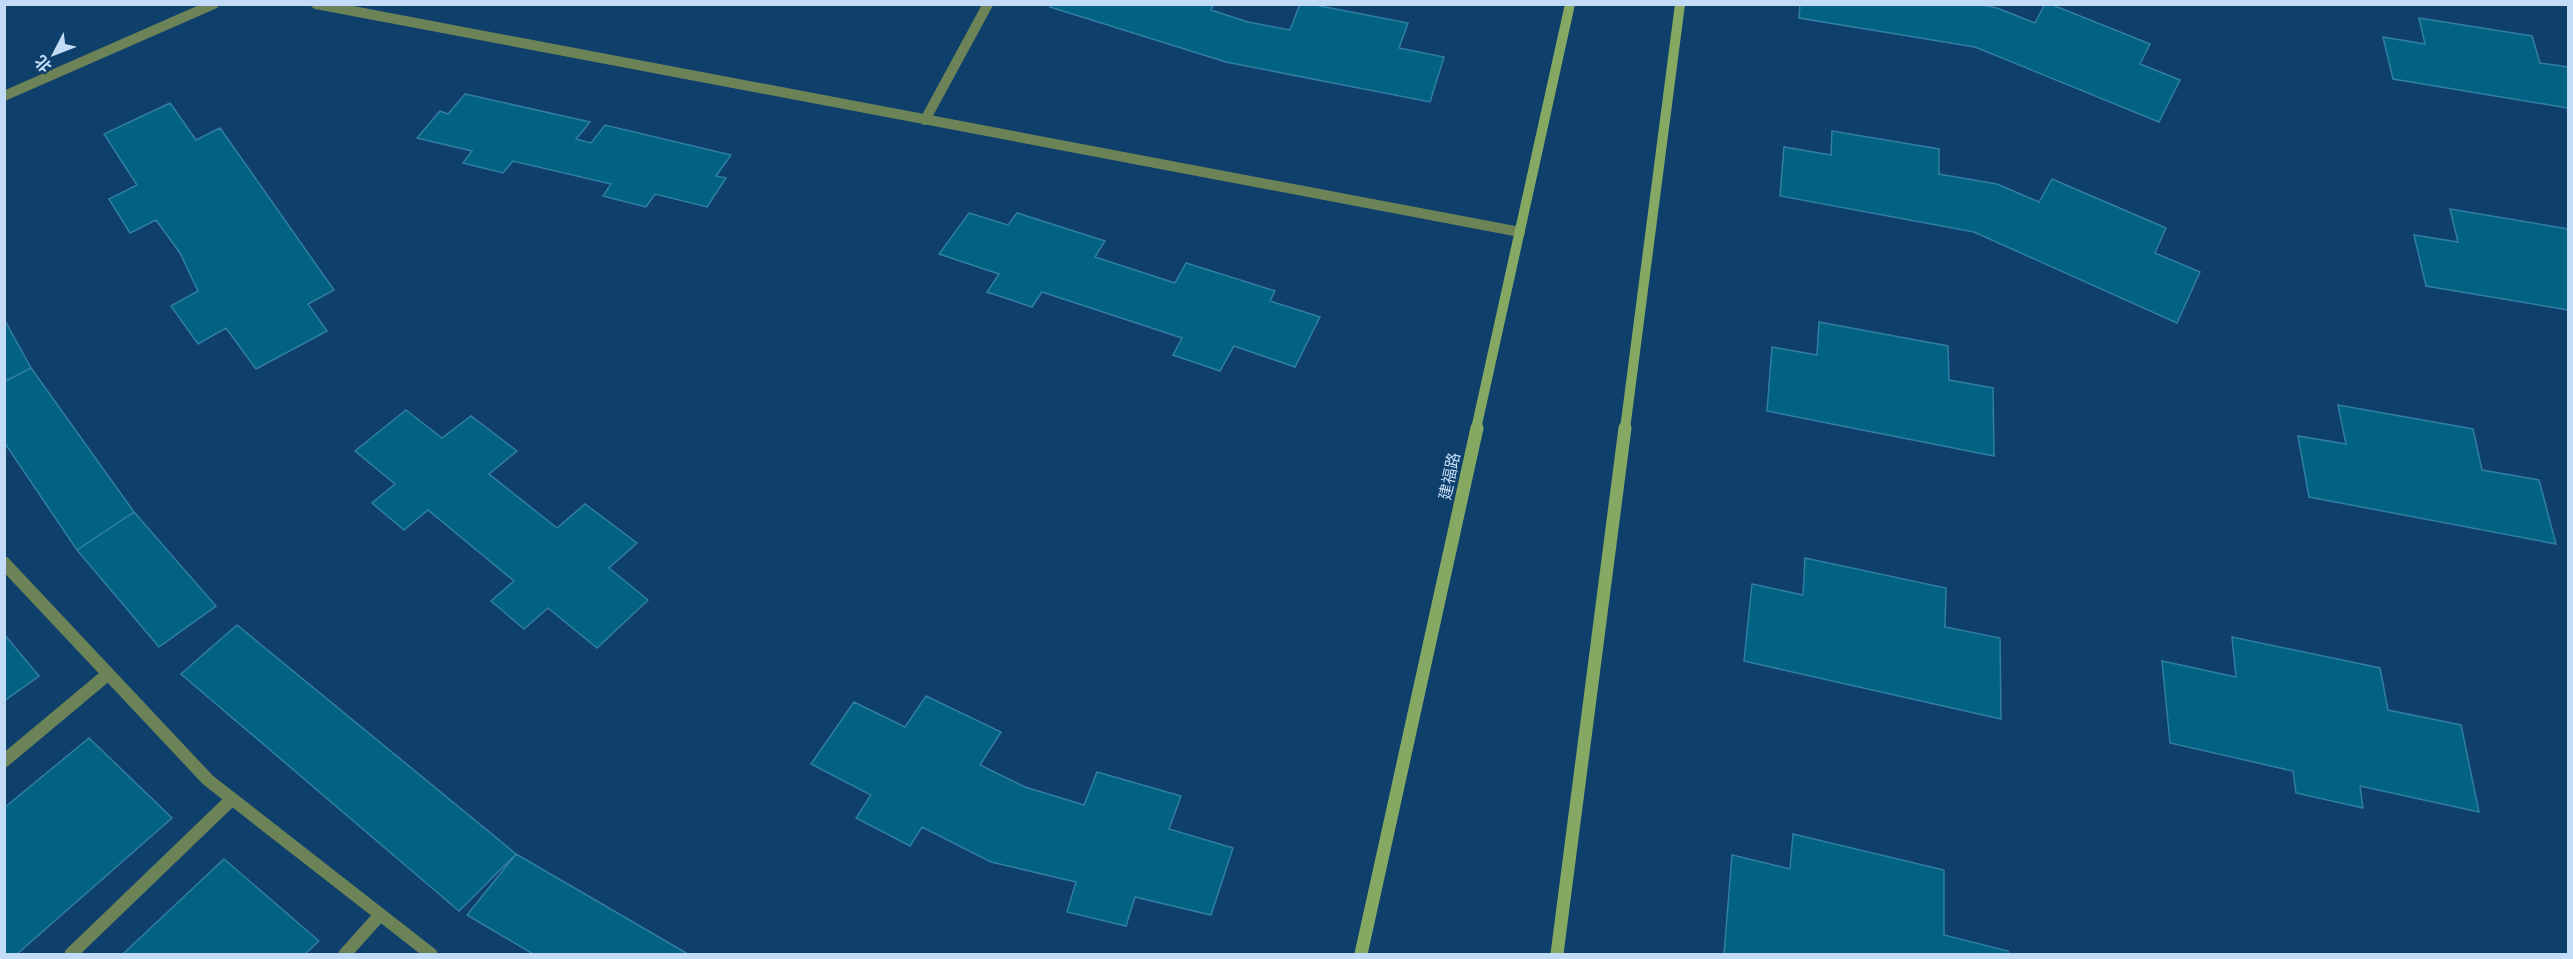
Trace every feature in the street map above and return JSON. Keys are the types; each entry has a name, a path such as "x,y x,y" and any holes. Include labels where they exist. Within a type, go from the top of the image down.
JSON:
{"main road":[{"name":"建福路","path":"1361,954 1570,4"},
{"path":"1557,954 1680,4"}],"lane":[{"path":"4,96 214,4"},
{"path":"316,4 1520,232"},
{"path":"925,120 988,4"},
{"path":"4,563 208,780 431,954"},
{"path":"4,761 108,674"},
{"path":"71,954 232,799"},
{"path":"345,954 380,915"}],"building":[{"path":"1051,4 1214,4 1211,10 1248,22 1290,30 1300,4 1310,4 1408,23 1399,48 1444,57 1430,102 1226,62 1050,7"},
{"path":"1800,4 1977,4 1997,8 2035,23 2045,4 2050,4 2150,44 2140,64 2180,80 2159,122 1975,47 1799,18"},
{"path":"2419,18 2532,36 2540,63 2568,67 2568,108 2393,79 2383,37 2425,44"},
{"path":"465,94 590,122 576,139 591,143 605,125 731,155 716,176 726,178 707,207 655,194 646,207 603,196 611,184 513,161 503,173 463,163 472,151 417,138 440,111 448,114"},
{"path":"170,103 196,140 220,128 334,290 308,304 327,331 256,369 226,328 198,344 171,306 198,291 180,253 156,220 130,233 109,199 137,185 104,134"},
{"path":"1832,131 1939,149 1939,174 1997,184 2039,202 2052,179 2166,228 2155,253 2200,272 2177,323 1974,232 1780,196 1784,147 1831,155"},
{"path":"2450,209 2568,229 2568,310 2426,286 2414,235 2458,242"},
{"path":"969,213 1008,225 1017,213 1105,241 1095,257 1175,283 1186,263 1275,291 1270,301 1320,317 1295,367 1234,346 1220,371 1173,355 1182,338 1042,292 1032,307 987,292 999,274 939,254"},
{"path":"4,319 31,368 4,382"},
{"path":"1819,322 1948,346 1949,380 1993,388 1994,456 1767,411 1772,347 1817,355"},
{"path":"31,368 134,512 77,550 4,442 4,382"},
{"path":"2338,405 2473,429 2482,470 2539,480 2556,544 2309,497 2298,436 2346,444"},
{"path":"406,410 442,438 471,416 517,451 489,474 557,528 585,504 637,543 609,568 648,600 597,648 548,608 524,629 491,601 514,581 428,510 404,530 372,503 395,484 355,451"},
{"path":"134,512 216,606 159,647 77,550"},
{"path":"1805,558 1946,588 1945,627 2000,638 2001,719 1744,661 1752,584 1803,595"},
{"path":"237,625 516,854 459,911 181,674"},
{"path":"4,634 39,676 4,701"},
{"path":"2232,637 2380,668 2388,710 2461,725 2479,812 2360,786 2363,808 2296,793 2293,771 2170,743 2162,661 2236,677"},
{"path":"926,696 1001,732 980,765 1025,787 1084,805 1097,772 1181,796 1169,829 1233,848 1211,915 1135,897 1126,926 1067,912 1076,882 991,862 922,827 910,846 856,818 871,795 811,764 854,702 905,727"},
{"path":"89,738 172,818 17,954 4,954 4,808"},
{"path":"1793,834 1944,870 1944,935 2008,951 2008,954 1724,954 1732,855 1790,869"},
{"path":"516,854 688,954 533,954 467,915"},
{"path":"224,859 319,941 305,954 123,954"}]}
